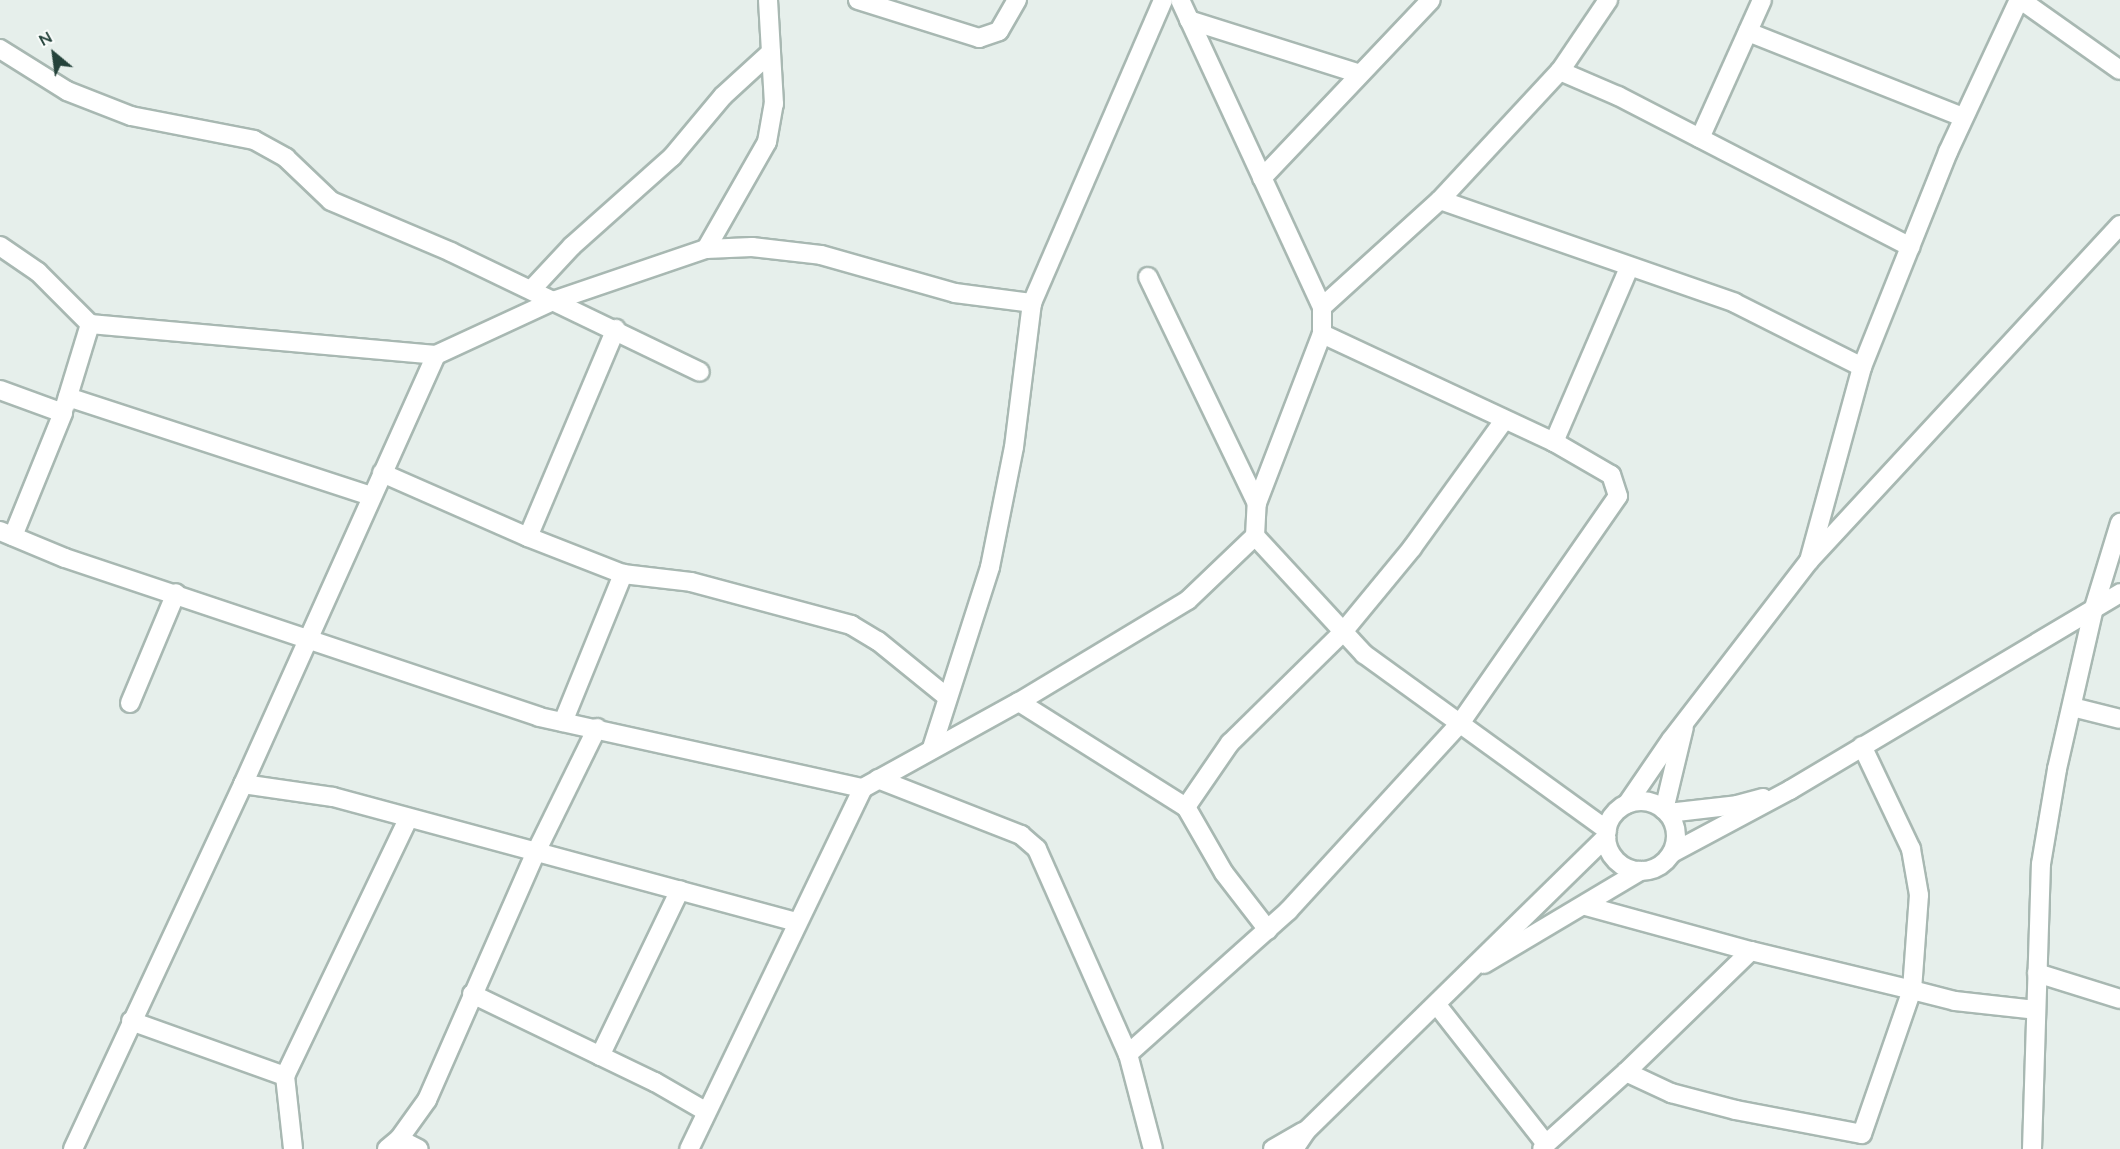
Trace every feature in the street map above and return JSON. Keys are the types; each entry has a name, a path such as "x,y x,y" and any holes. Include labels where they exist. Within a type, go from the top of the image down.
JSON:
{"street":[{"path":"706,249 767,142 774,104 768,0"},
{"path":"858,0 979,38 999,31 1017,0"},
{"path":"932,748 990,567 1014,447 1032,303 1163,0"},
{"path":"689,1149 705,1111 797,922 870,783 1019,702 1188,600 1255,536 1257,503 1322,334 1322,308 1180,0"},
{"path":"1262,178 1431,0"},
{"path":"1322,308 1440,200 1560,71 1608,0"},
{"path":"1700,138 1762,0"},
{"path":"1809,561 1862,367 1963,117 2020,0 2120,70"},
{"path":"1189,20 1360,74"},
{"path":"1748,32 1963,117"},
{"path":"0,49 67,92 131,116 254,140 286,158 331,201 616,329 700,372"},
{"path":"531,290 572,246 672,157 723,96 771,52"},
{"path":"1560,71 1700,138 1910,247"},
{"path":"1440,200 1629,268 1735,303 1862,367"},
{"path":"1294,1149 1307,1130 1437,1005 1464,975 1607,833 1613,816 1627,804 1686,719 1809,561 2120,225"},
{"path":"0,246 38,272 90,324 436,355 552,301 706,249 752,247 821,255 955,293 1032,303"},
{"path":"1554,442 1629,268"},
{"path":"1148,277 1257,503"},
{"path":"90,324 65,405 7,533 65,558 176,593 539,717 870,783 1021,835 1036,849 1128,1054 1153,1149"},
{"path":"528,537 616,329"},
{"path":"1128,1054 1268,930 1461,722 1618,496 1611,474 1554,442 1503,422 1465,398 1322,334"},
{"path":"73,1149 243,784 436,355"},
{"path":"0,390 65,405 371,496"},
{"path":"1186,807 1230,743 1342,633 1412,548 1503,422"},
{"path":"382,473 528,537 622,574 691,582 851,625 878,641 947,697"},
{"path":"2032,1149 2041,864 2094,608 2120,523"},
{"path":"1255,536 1342,633 1364,654 1461,722 1607,833 1618,862 1640,871"},
{"path":"563,722 622,574"},
{"path":"130,703 176,593"},
{"path":"1464,975 1587,906 1640,871 1659,867 1672,853 1790,790 2120,593"},
{"path":"1019,702 1186,807 1224,873 1268,930"},
{"path":"2072,707 2120,719"},
{"path":"1672,853 1677,834 1666,811 1686,719"},
{"path":"419,1149 393,1144 426,1100 537,850 597,728"},
{"path":"1626,1072 1671,1093 1861,1141 1912,990 1919,896 1911,849 1862,746"},
{"path":"243,784 333,797 408,819 537,850 797,922"},
{"path":"1627,804 1649,802 1666,811 1737,805 1790,790"},
{"path":"293,1149 285,1076 408,819"},
{"path":"600,1056 680,890"},
{"path":"1587,906 1750,951 1955,1001 2036,1010"},
{"path":"1437,1005 1544,1146 1626,1072 1750,951"},
{"path":"2037,973 2120,999"},
{"path":"472,994 600,1056 705,1111"},
{"path":"131,1021 285,1076"},
{"path":"1273,1149 1307,1130"}]}
